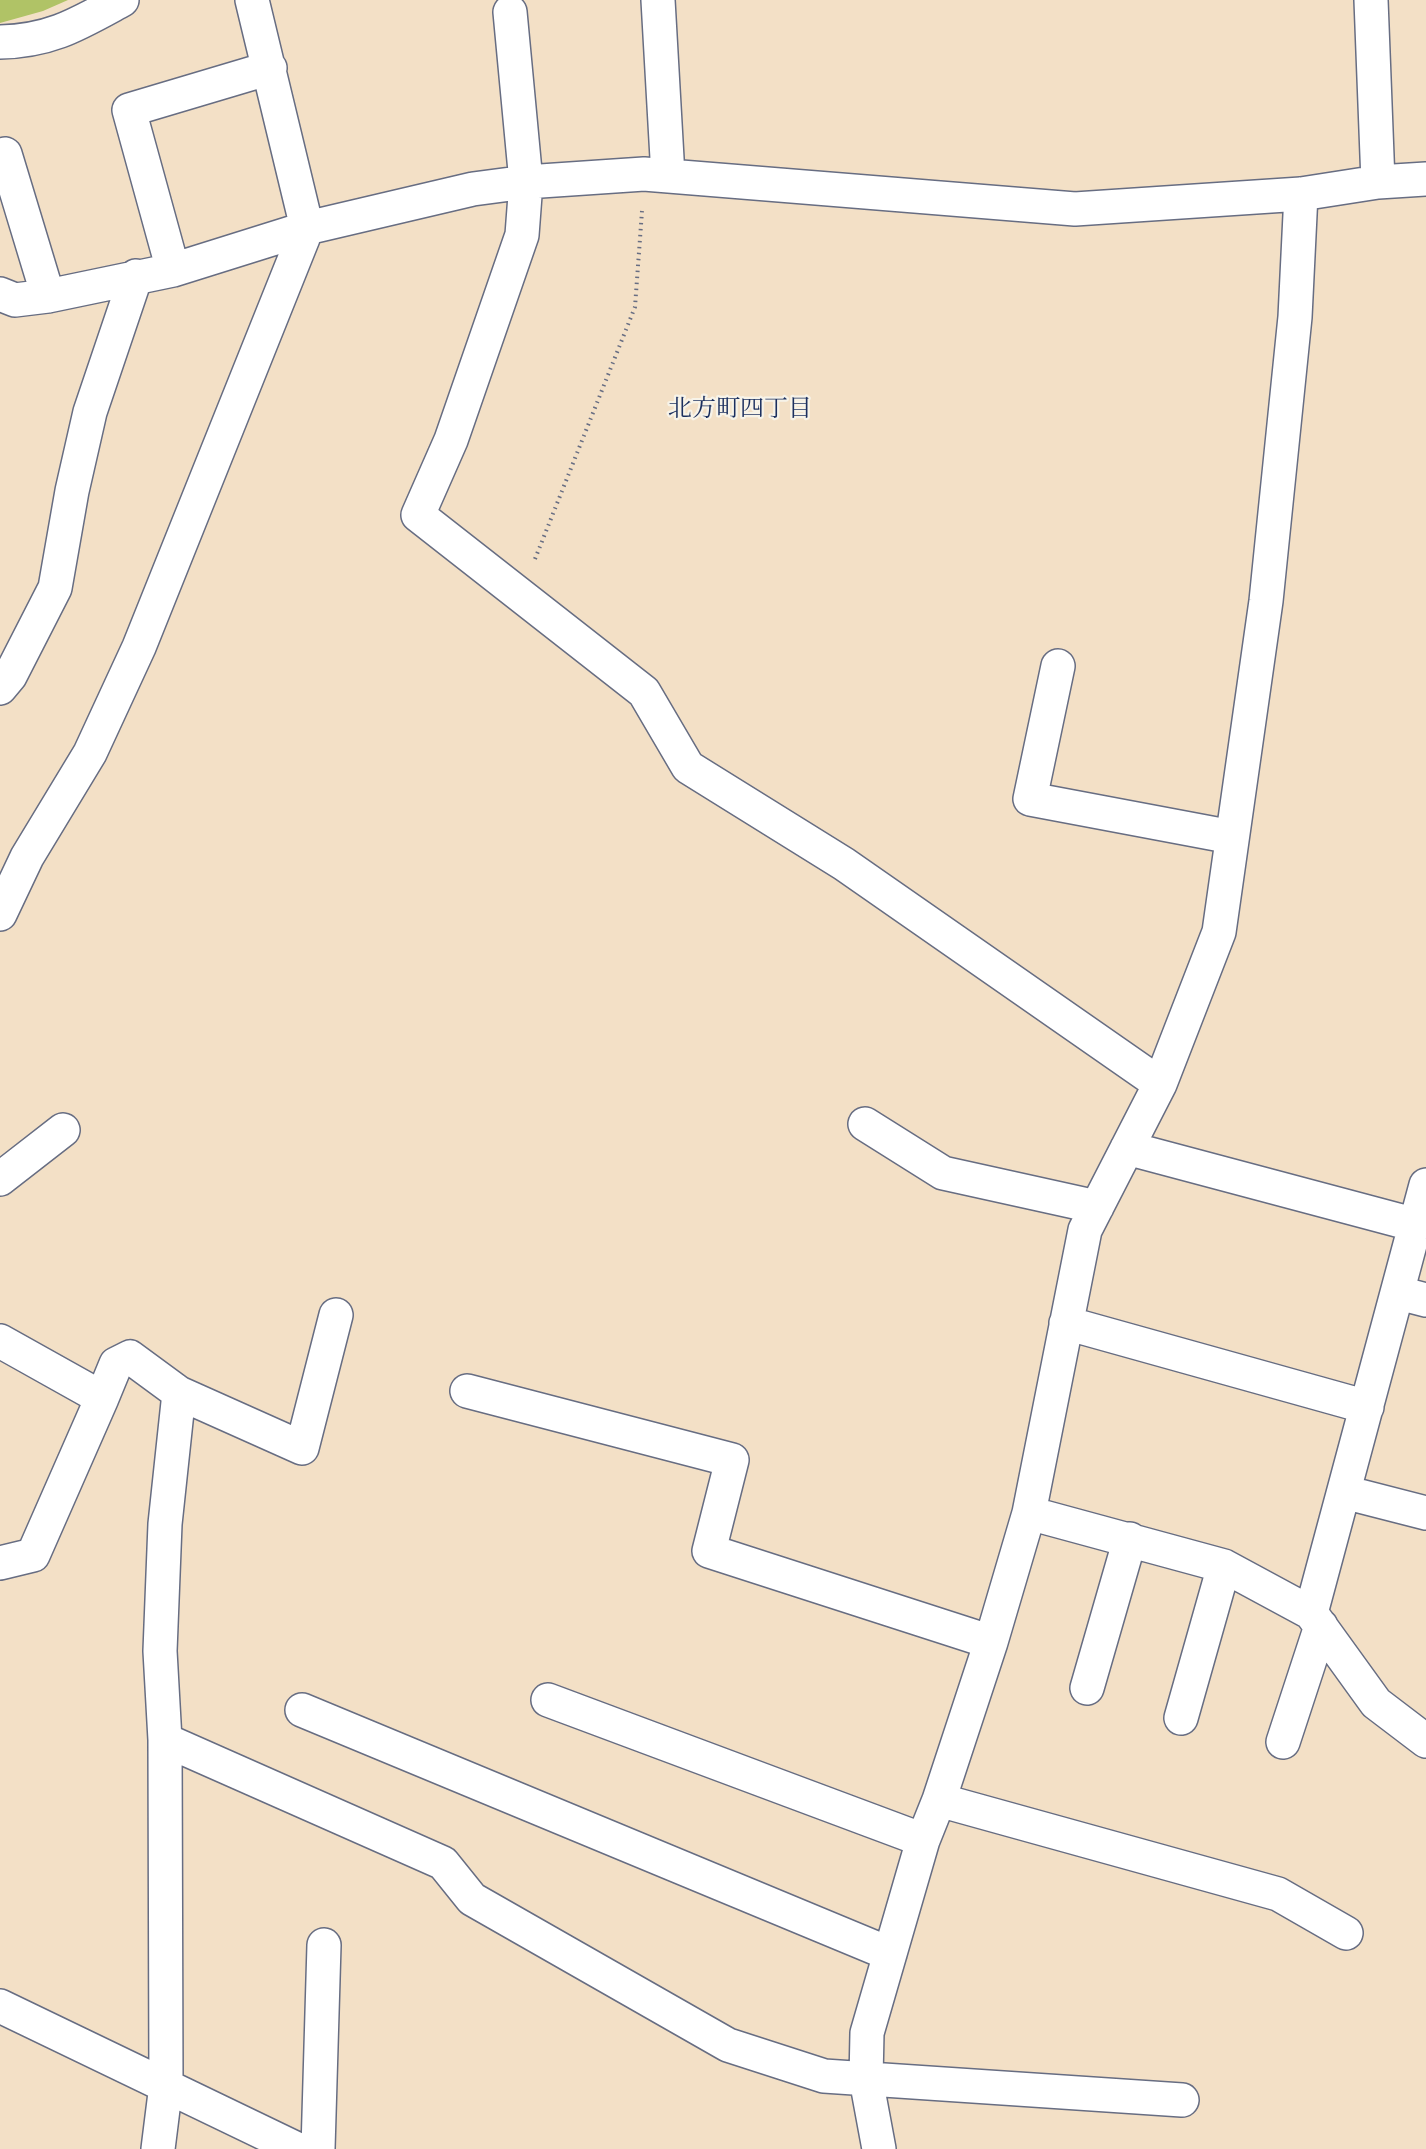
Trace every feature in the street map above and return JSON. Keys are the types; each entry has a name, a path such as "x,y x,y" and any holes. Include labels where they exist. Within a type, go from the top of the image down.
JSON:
{"street":[{"path":"0,42 31,42 71,28 122,0"},
{"path":"0,914 27,857 90,753 139,647 307,228 252,0"},
{"path":"656,175 658,0"},
{"path":"1371,0 1378,182"},
{"path":"510,12 526,182 522,235 451,440 418,515 644,692 688,767 844,864 1160,1084"},
{"path":"172,270 129,110 270,68"},
{"path":"5,154 48,296"},
{"path":"0,294 15,300 48,296 172,270 307,228 473,189 526,182 656,175 1075,209 1301,194 1378,182 1426,180"},
{"path":"879,2149 866,2079 867,2033 923,1840 939,1800 991,1642 1029,1512 1085,1230 1160,1084 1219,932 1266,601 1295,316 1301,194"},
{"path":"5,682 55,588 72,491 90,412 136,276"},
{"path":"1058,666 1030,799 1232,837"},
{"path":"865,1124 943,1173 1097,1207"},
{"path":"0,1179 63,1130"},
{"path":"1127,1148 1416,1225"},
{"path":"1283,1742 1316,1620 1344,1492 1368,1407 1412,1296 1416,1225 1426,1185"},
{"path":"0,1563 33,1555 116,1364 130,1357 179,1393 302,1448 336,1314"},
{"path":"1066,1323 1368,1407"},
{"path":"0,1341 102,1398"},
{"path":"467,1391 732,1460 709,1551 991,1642"},
{"path":"158,2149 166,2085 165,1740 161,1639 165,1524 179,1393"},
{"path":"1344,1492 1426,1514"},
{"path":"1029,1512 1224,1566 1316,1620 1376,1703 1426,1741"},
{"path":"1087,1688 1131,1539"},
{"path":"1181,1718 1224,1566"},
{"path":"548,1700 923,1840"},
{"path":"302,1710 890,1954"},
{"path":"165,1740 443,1863 472,1899 728,2045 825,2076 1182,2100"},
{"path":"939,1800 1278,1894 1346,1933"},
{"path":"318,2149 324,1945"},
{"path":"0,2006 297,2149"}],"path":[{"path":"520,596 634,307 656,175"}],"green space":[{"path":"0,0 68,0 43,11 0,23"}],"district":[{"name":"北方町四丁目","path":"740,410"}]}
